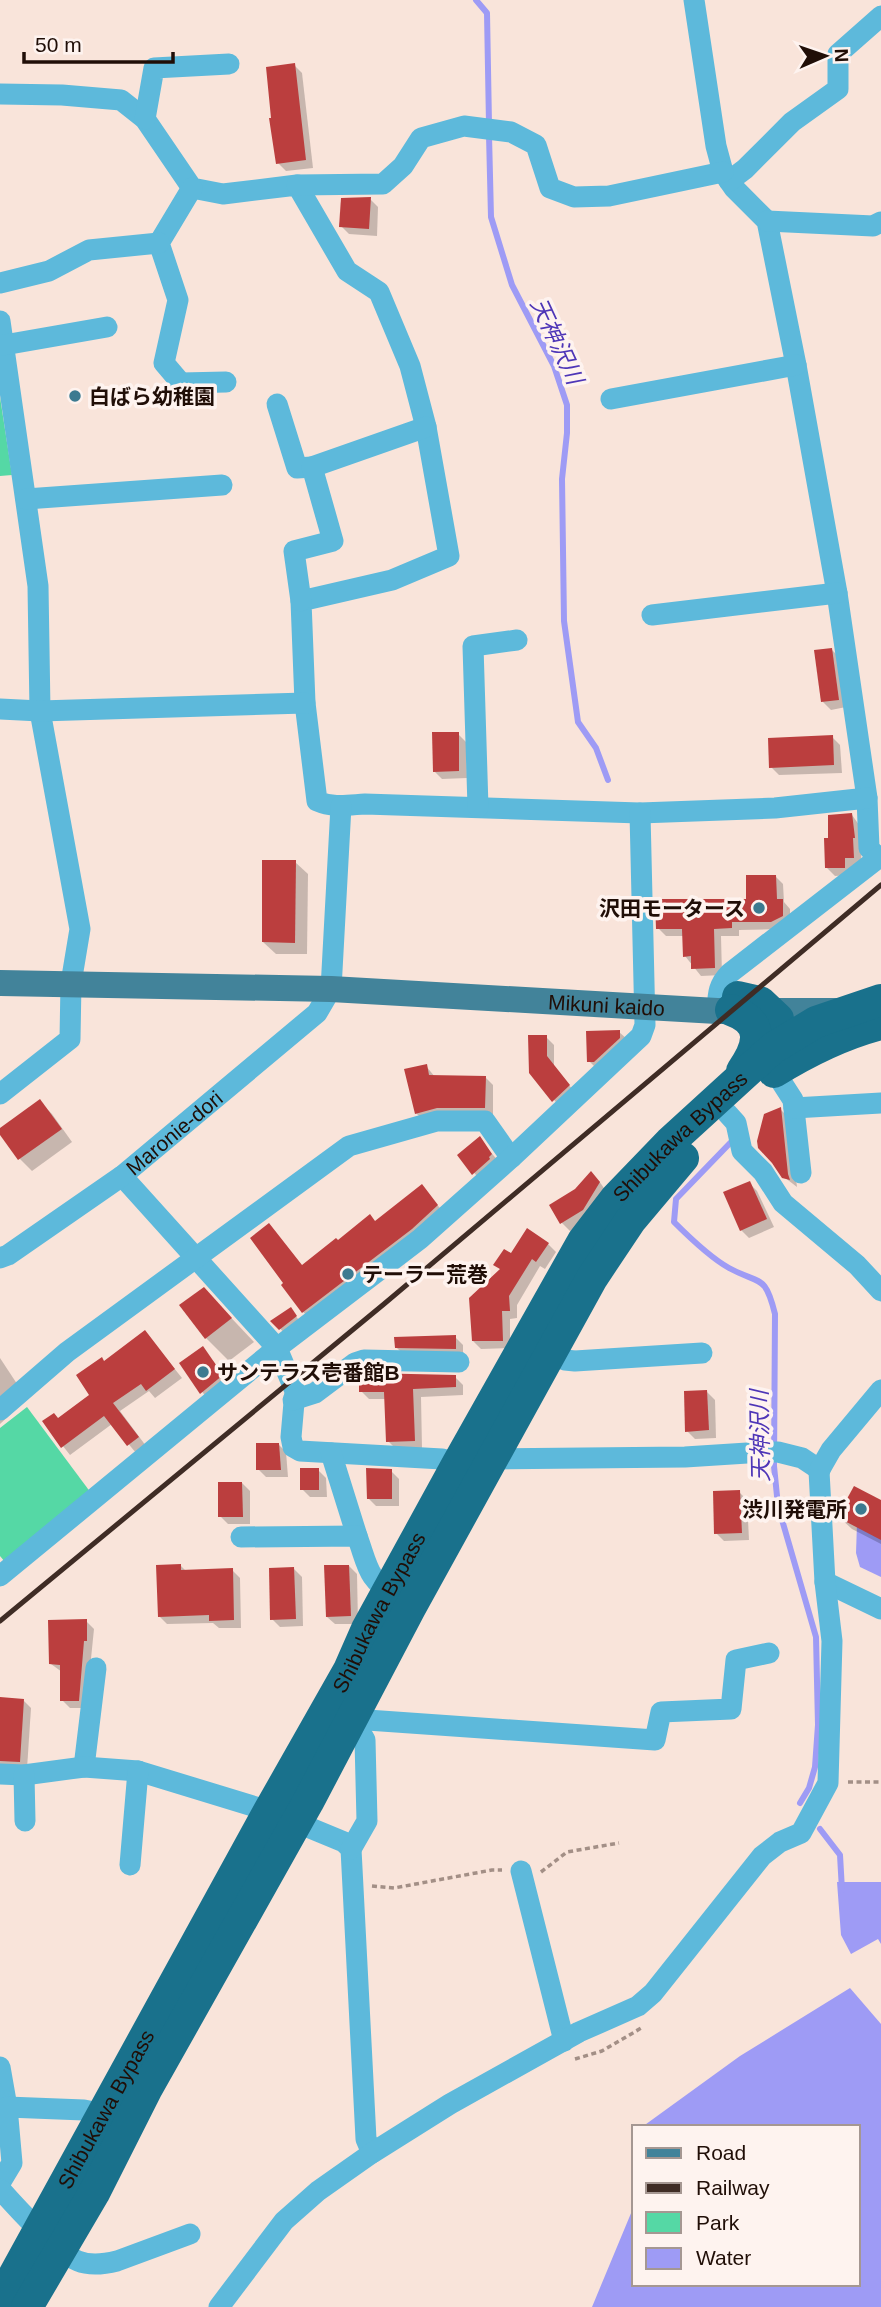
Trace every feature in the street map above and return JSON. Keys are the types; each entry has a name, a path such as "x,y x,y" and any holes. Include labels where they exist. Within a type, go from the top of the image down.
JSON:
{"highway":[{"path":"726,1003 760,1002 771,1010 778,1019 778,1057"},
{"path":"726,1003 746,1018 756,1034 755,1051 735,1081"},
{"name":"Shibukawa Bypass","path":"27,2307 49,2238 104,2115 282,1817 353,1719 399,1600 458,1463 583,1241 616,1198 735,1081 778,1057 806,1053 834,1040 876,1008"},
{"name":"Shibukawa Bypass","path":"0,2301 49,2238 94,2193 282,1817 367,1629 399,1600 494,1459 592,1278 630,1221 699,1140 778,1057"}],"main road":[{"name":"Mikuni kaido","path":"0,983 331,989 464,984 643,1000 876,1008"},
{"path":"771,1010 876,1008"}],"street":[{"path":"694,0 716,146 726,177 767,221 837,593 867,799 869,848 879,857 730,973 721,982 726,1003"},
{"path":"0,94 121,100 145,119 192,188 223,194 297,185 383,184 403,166 421,138 464,126 511,132 536,145 550,188 574,197 609,196 726,177 745,169 792,122 838,89 838,54 881,16"},
{"path":"145,119 154,68 229,64"},
{"path":"297,185 347,271 379,292 410,366 426,427 449,556 392,580 301,601"},
{"path":"192,188 159,243 178,300 164,363 181,383 226,382"},
{"path":"767,221 873,226 881,222"},
{"path":"0,283 49,271 89,250 159,243"},
{"path":"0,321 38,586 40,710 80,929 71,984 70,1039 0,1094"},
{"path":"4,345 107,327"},
{"path":"611,399 796,365"},
{"path":"277,404 298,468 312,467 426,427"},
{"path":"312,467 333,541 295,551 301,601 305,703 317,801 341,806 365,804 640,813 775,807 867,799"},
{"path":"26,499 222,485"},
{"path":"652,615 837,593"},
{"path":"478,807 473,646 517,640"},
{"path":"0,709 305,703"},
{"path":"331,989 341,806"},
{"path":"1,1574 277,1348 420,1239 641,1036 645,1025 640,813"},
{"name":"Maronie-dori","path":"0,1258 122,1176 317,1013 331,989"},
{"path":"778,1057 794,1108 801,1173"},
{"path":"794,1108 881,1103"},
{"path":"727,1113 736,1123 742,1151 763,1172 783,1203 857,1265 881,1292"},
{"path":"0,1410 67,1352 348,1146 437,1121 485,1121 511,1158"},
{"path":"122,1176 277,1348 295,1391 291,1437 293,1447 300,1451 442,1459 458,1463 494,1459 685,1457 771,1452 802,1458 820,1470"},
{"path":"551,1353 565,1360 575,1361 702,1353"},
{"path":"293,1400 315,1393 355,1363 364,1360 459,1362"},
{"path":"219,2307 284,2221 318,2190 450,2104 564,2041 638,2006 653,1993 762,1856 780,1842 801,1833 828,1783 832,1641 818,1479 831,1450 881,1390"},
{"path":"331,1453 372,1576 376,1584 399,1600"},
{"path":"241,1537 357,1536"},
{"path":"825,1582 881,1609"},
{"path":"353,1719 655,1740 661,1712 731,1709 736,1660 769,1653"},
{"path":"83,1767 96,1668"},
{"path":"353,1719 365,1740 367,1821 351,1849 351,1884 366,2138 372,2153"},
{"path":"0,1774 24,1775 83,1767 138,1771 282,1817 344,1842 351,1849"},
{"path":"130,1865 138,1771"},
{"path":"24,1775 25,1821"},
{"path":"521,1871 564,2041"},
{"path":"0,2067 8,2108 12,2164 0,2182"},
{"path":"8,2108 84,2110 104,2115"},
{"path":"0,2189 49,2238 71,2258 81,2263 106,2263 138,2255 190,2234"}],"path":[{"path":"828,1783 881,1782"},
{"path":"351,1884 394,1888 492,1870 542,1872 567,1853 619,1843"}],"green space":[{"path":"0,397 12,475 0,476"},
{"path":"27,1407 91,1493 5,1562 0,1556 0,1428"}],"water":[{"path":"857,1524 881,1536 881,1577 860,1567 856,1553"},
{"path":"837,1882 881,1882 881,1944 878,1939 851,1954 841,1935"},
{"path":"850,1988 881,2024 881,2307 592,2307 632,2211 632,2286 860,2286 860,2125 645,2125 740,2056"}],"building":[{"path":"295,63 306,160 276,164 269,118 266,67"},
{"path":"371,197 369,229 339,227 341,198"},
{"path":"832,648 839,700 821,702 814,650"},
{"path":"432,732 459,732 459,771 433,772"},
{"path":"833,735 834,765 769,768 768,738"},
{"path":"852,813 854,858 845,858 845,868 825,868 824,838 828,838 828,815"},
{"path":"262,860 296,860 295,943 262,942"},
{"path":"746,875 776,875 777,899 783,899 783,916 771,922 732,922 732,928 714,929 715,968 691,969 691,956 683,957 682,929 656,929 655,899 746,899"},
{"path":"620,1030 620,1038 594,1062 587,1062 586,1031"},
{"path":"528,1035 547,1035 547,1056 570,1085 552,1102 529,1073"},
{"path":"427,1064 429,1075 486,1076 485,1108 437,1108 415,1114 404,1069"},
{"path":"40,1099 62,1129 18,1160 0,1135 0,1128"},
{"path":"781,1107 790,1180 782,1178 758,1148 757,1141 764,1114"},
{"path":"480,1136 492,1154 472,1175 457,1155"},
{"path":"591,1171 600,1182 583,1210 560,1224 549,1205 575,1189"},
{"path":"750,1181 767,1219 740,1231 723,1192"},
{"path":"422,1184 438,1205 412,1229 302,1313 250,1238 269,1223 302,1265 370,1214 375,1221"},
{"path":"527,1228 549,1243 536,1262 532,1259 509,1296 510,1311 502,1311 503,1341 472,1341 469,1298 500,1269 493,1265 504,1249 511,1253"},
{"path":"204,1287 232,1318 205,1339 179,1305"},
{"path":"291,1307 297,1316 279,1330 270,1321"},
{"path":"145,1330 175,1369 146,1391 141,1384 113,1403 139,1437 127,1446 104,1416 61,1448 42,1421 54,1413 58,1418 89,1395 76,1375 102,1357 104,1361"},
{"path":"456,1335 456,1349 395,1348 394,1337"},
{"name":"サンテラス壱番館B","path":"203,1346 223,1375 200,1394 179,1363"},
{"path":"366,1373 456,1375 456,1387 413,1389 415,1441 386,1442 384,1392 359,1392 359,1377"},
{"path":"707,1390 709,1430 685,1432 684,1391"},
{"path":"256,1443 279,1443 281,1470 256,1470"},
{"path":"300,1468 319,1468 319,1490 300,1490"},
{"path":"366,1468 392,1469 392,1499 367,1499"},
{"path":"218,1482 242,1482 243,1517 218,1517"},
{"name":"渋川発電所","path":"854,1486 881,1500 881,1540 837,1517"},
{"path":"740,1490 742,1533 714,1534 713,1491"},
{"path":"181,1564 181,1570 233,1568 234,1620 209,1621 209,1615 158,1617 156,1565"},
{"path":"324,1565 349,1565 351,1616 326,1617"},
{"path":"294,1567 296,1619 270,1620 269,1568"},
{"path":"87,1619 87,1641 84,1641 79,1701 60,1701 60,1665 49,1664 48,1620"},
{"path":"0,1697 24,1699 20,1762 0,1761"}],"waterway":[{"name":"天神沢川","path":"476,0 487,13 489,124"},
{"name":"天神沢川","path":"489,135 491,217 512,285 554,366 567,405 562,479 564,621 578,722 596,748 608,780"},
{"name":"天神沢川","path":"733,1140 676,1199 674,1222 715,1259 760,1282 768,1292 775,1314 774,1466 778,1506 816,1637 818,1725 815,1767 809,1788 800,1803"},
{"name":"天神沢川","path":"820,1829 840,1855 842,1890"}],"railway":[{"path":"0,1621 384,1304 881,885"}],"place":[{"name":"白ばら幼稚園","path":"75,396"},
{"name":"沢田モータース","path":"759,908"},
{"name":"テーラー荒巻","path":"348,1274"},
{"name":"サンテラス壱番館B","path":"203,1372"},
{"name":"渋川発電所","path":"861,1509"}]}
